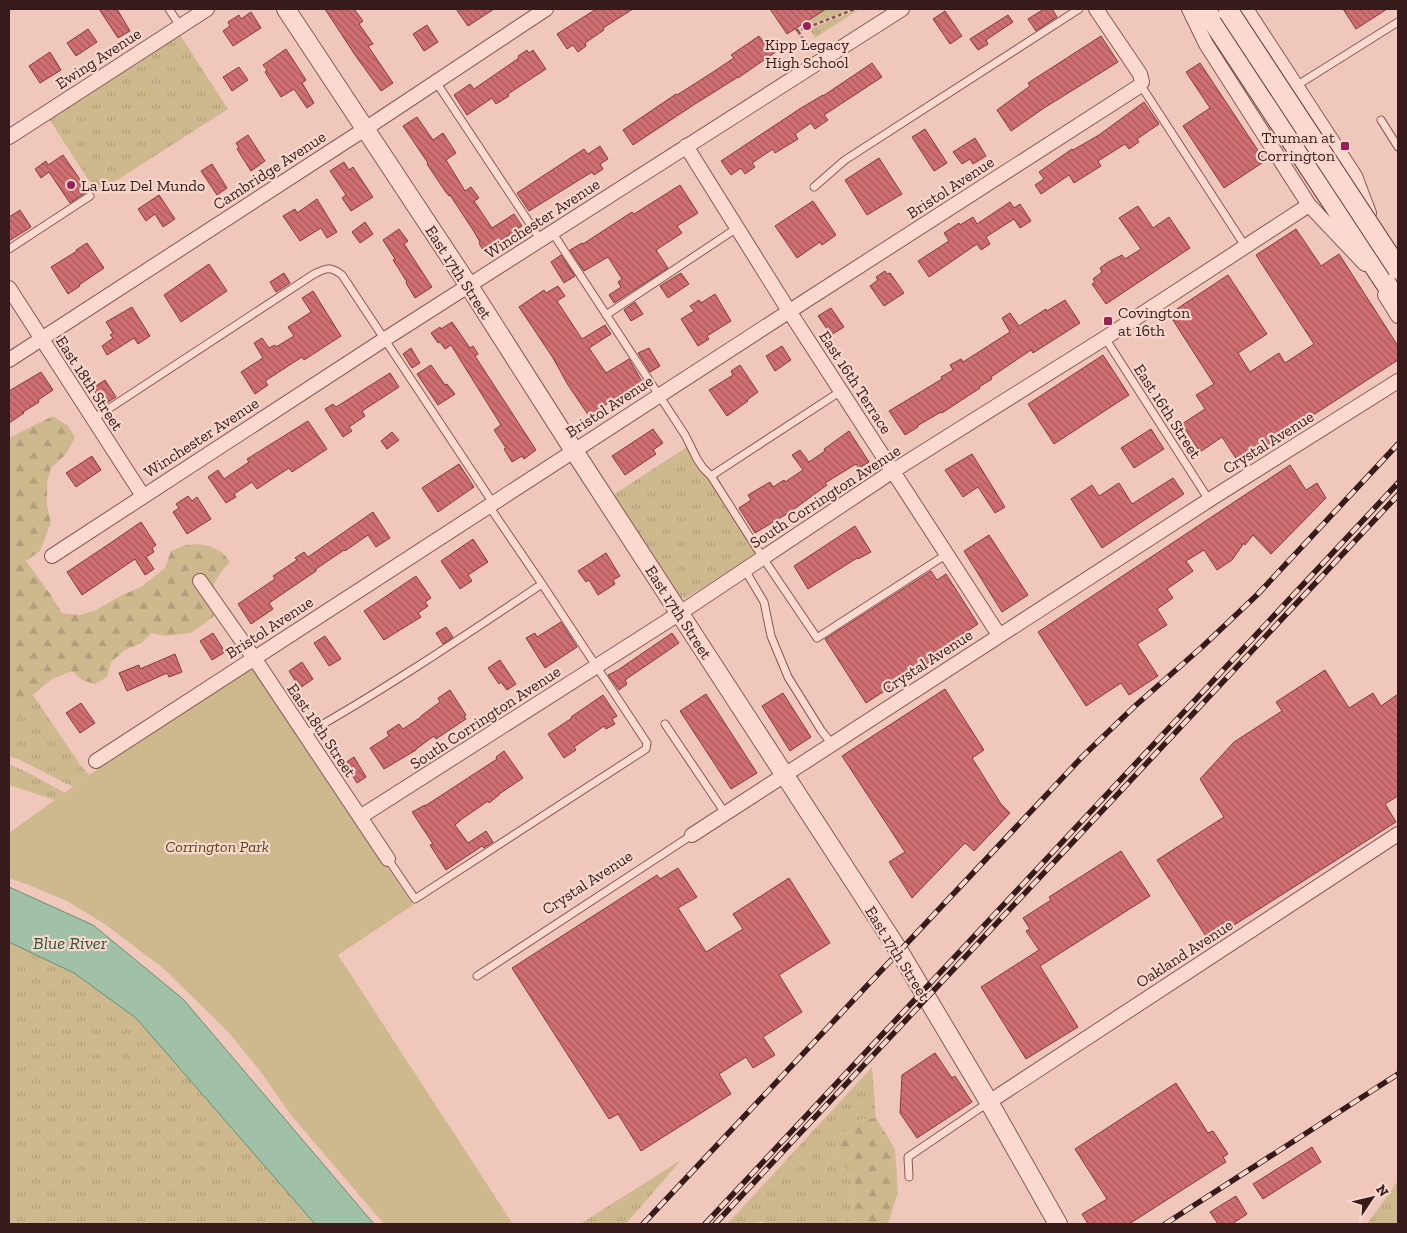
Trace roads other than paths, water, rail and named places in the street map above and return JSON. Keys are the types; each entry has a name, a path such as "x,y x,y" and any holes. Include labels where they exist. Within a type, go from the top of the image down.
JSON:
{"main road":[{"path":"1224,12 1398,269"},
{"path":"1224,12 1398,302"}],"street":[{"name":"Ewing Avenue","path":"9,137 207,9"},
{"name":"East 17th Street","path":"286,9 469,286 899,951 989,1102 1058,1224"},
{"name":"Cambridge Avenue","path":"9,360 546,9"},
{"name":"Winchester Avenue","path":"52,556 385,339 902,9"},
{"path":"1096,9 1140,74 1141,84"},
{"path":"1189,9 1206,44 1309,205 1366,266 1398,316"},
{"path":"1224,12 1250,15 1355,176 1384,253 1398,274"},
{"name":"Bristol Avenue","path":"96,761 1141,84"},
{"name":"East 16th Terrace","path":"686,146 789,311 999,635"},
{"name":"South Corrington Avenue","path":"360,818 680,613 893,471 1105,338 1309,205"},
{"name":"East 18th Street","path":"9,288 143,496"},
{"name":"Crystal Avenue","path":"692,834 1209,500 1398,381"},
{"name":"East 18th Street","path":"200,581 254,658 388,859"},
{"name":"Oakland Avenue","path":"989,1102 1398,834"}],"lane":[{"path":"169,9 180,26"},
{"path":"814,187 845,160 1080,9"},
{"path":"1296,86 1398,22"},
{"path":"436,82 546,236 606,315 685,435 703,468 711,476 817,638 946,554"},
{"path":"1141,84 1245,246"},
{"path":"1381,120 1398,147"},
{"path":"9,249 90,196"},
{"path":"606,315 737,228"},
{"path":"93,419 314,274 323,269 330,268 342,275 385,339 596,666"},
{"name":"East 16th Street","path":"1105,338 1209,500"},
{"path":"711,476 842,391"},
{"path":"745,570 764,602 771,636 788,677 831,744"},
{"path":"304,734 350,709 403,676 542,584"},
{"name":"East 18th Street","path":"388,859 415,899 646,749 647,743 596,666"},
{"path":"665,724 724,813"},
{"name":"Crystal Avenue","path":"477,976 692,834"},
{"path":"909,1177 908,1157 989,1102"}],"water":[{"name":"Blue River","path":"9,887 93,925 183,999 374,1224 315,1224 136,1018 74,973 9,942"}],"railway":[{"path":"643,1224 1083,756 1257,595 1398,444"},
{"path":"705,1224 1398,483"},
{"path":"715,1224 1398,495"},
{"path":"1165,1224 1398,1074"}],"place":[{"name":"Kipp Legacy High School","path":"807,26"},
{"name":"Truman at Corrington","path":"1345,146"},
{"name":"La Luz Del Mundo","path":"71,185"},
{"name":"Covington at 16th","path":"1108,321"}],"park label":[{"name":"Corrington Park","path":"217,846"}]}
